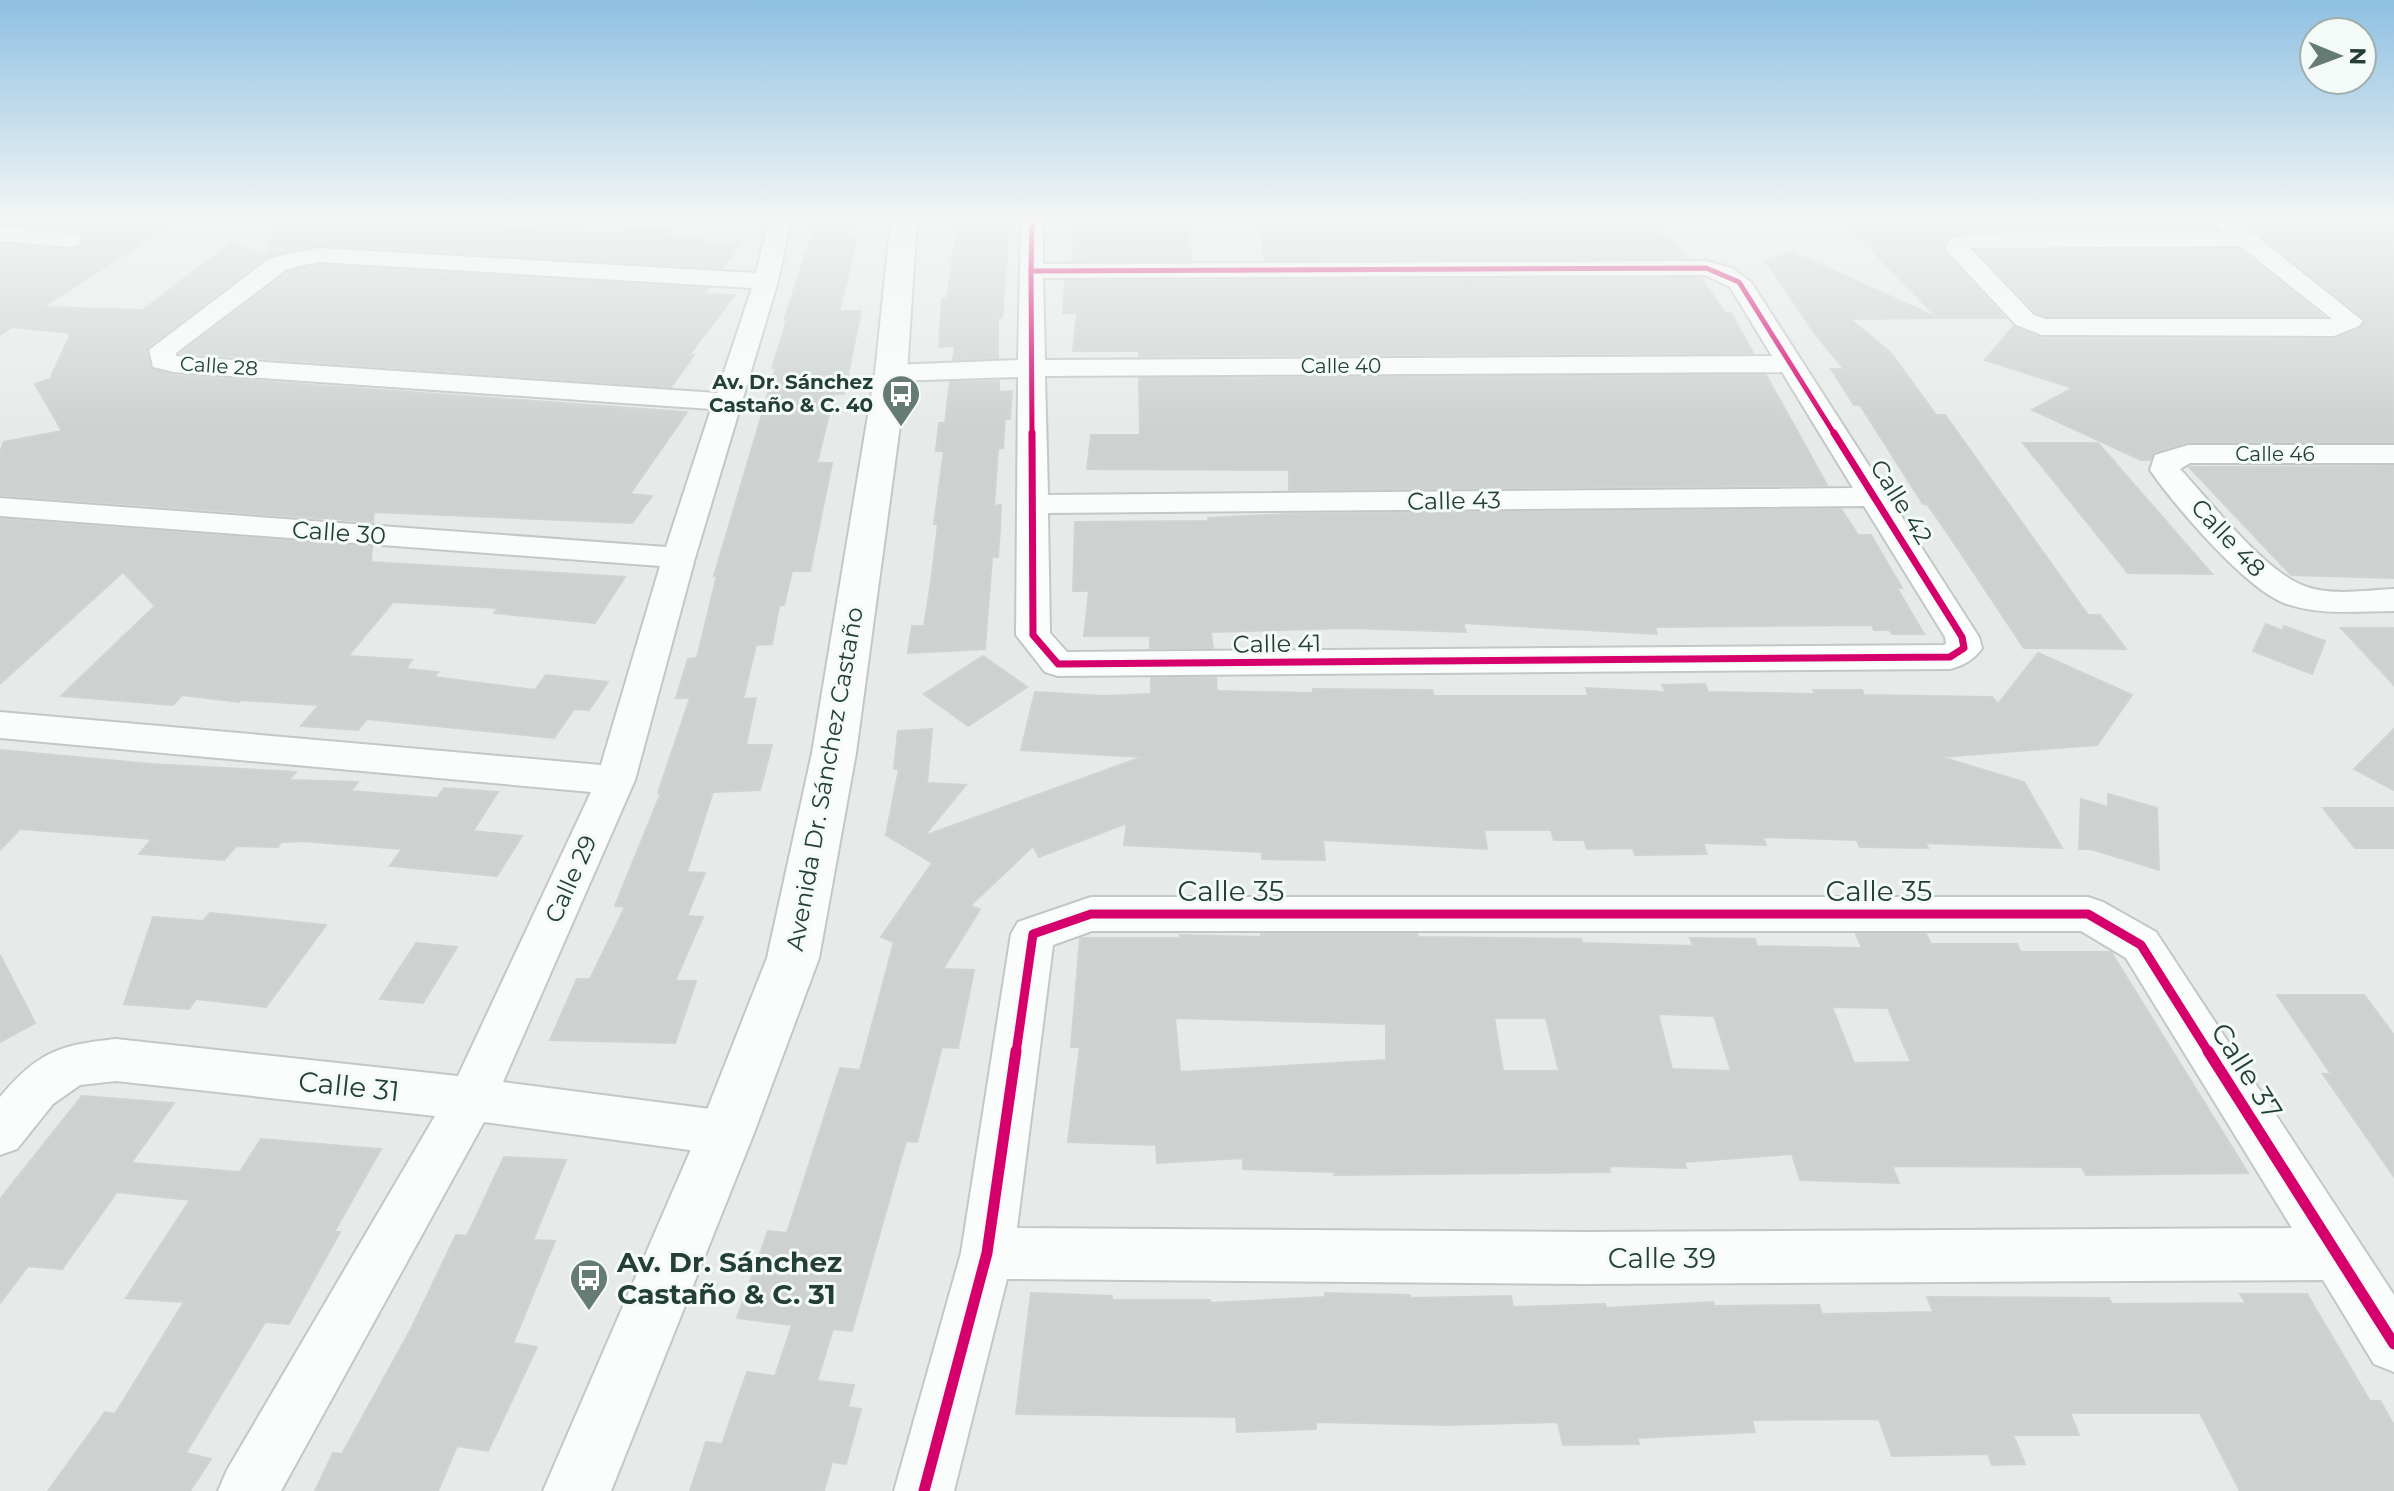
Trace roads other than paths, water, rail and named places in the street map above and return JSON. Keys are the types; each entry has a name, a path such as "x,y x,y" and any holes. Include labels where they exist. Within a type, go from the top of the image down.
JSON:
{"street":[{"name":"Calle 28","path":"245,289 162,350 163,361 726,402"},
{"name":"Calle 29","path":"248,1491 471,1099 616,780 679,558 763,289"},
{"name":"Avenida Dr. Sánchez Castaño","path":"577,1491 726,1133 793,958 834,753 891,373 898,289"},
{"name":"Calle 41","path":"1031,289 1033,635 1058,664 1950,657"},
{"path":"1743,289 1790,364"},
{"path":"1995,289 2025,320 2042,327 2334,328 2350,321 2309,289"},
{"name":"Calle 40","path":"891,373 1031,368 1790,364"},
{"name":"Calle 42","path":"1790,364 1962,637 1964,648 1950,657"},
{"name":"Calle 46","path":"2165,470 2166,461 2188,454 2394,454"},
{"name":"Calle 48","path":"2165,470 2268,581 2295,595 2320,600 2394,600"},
{"name":"Calle 43","path":"1034,504 1874,497"},
{"name":"Calle 30","path":"0,507 679,558"},
{"path":"0,725 616,780"},
{"name":"Calle 35","path":"924,1491 987,1253 1033,934 1091,914 2002,913"},
{"name":"Calle 37","path":"2002,913 2088,914 2141,945 2394,1344"},
{"name":"Calle 31","path":"0,1133 36,1089 70,1065 116,1060 471,1099 726,1133"},
{"name":"Calle 39","path":"987,1253 1584,1258 2337,1254"}],"place":[{"name":"Av. Dr. Sánchez Castaño & C. 40","path":"901,428"},
{"name":"Av. Dr. Sánchez Castaño & C. 31","path":"589,1312"}]}
